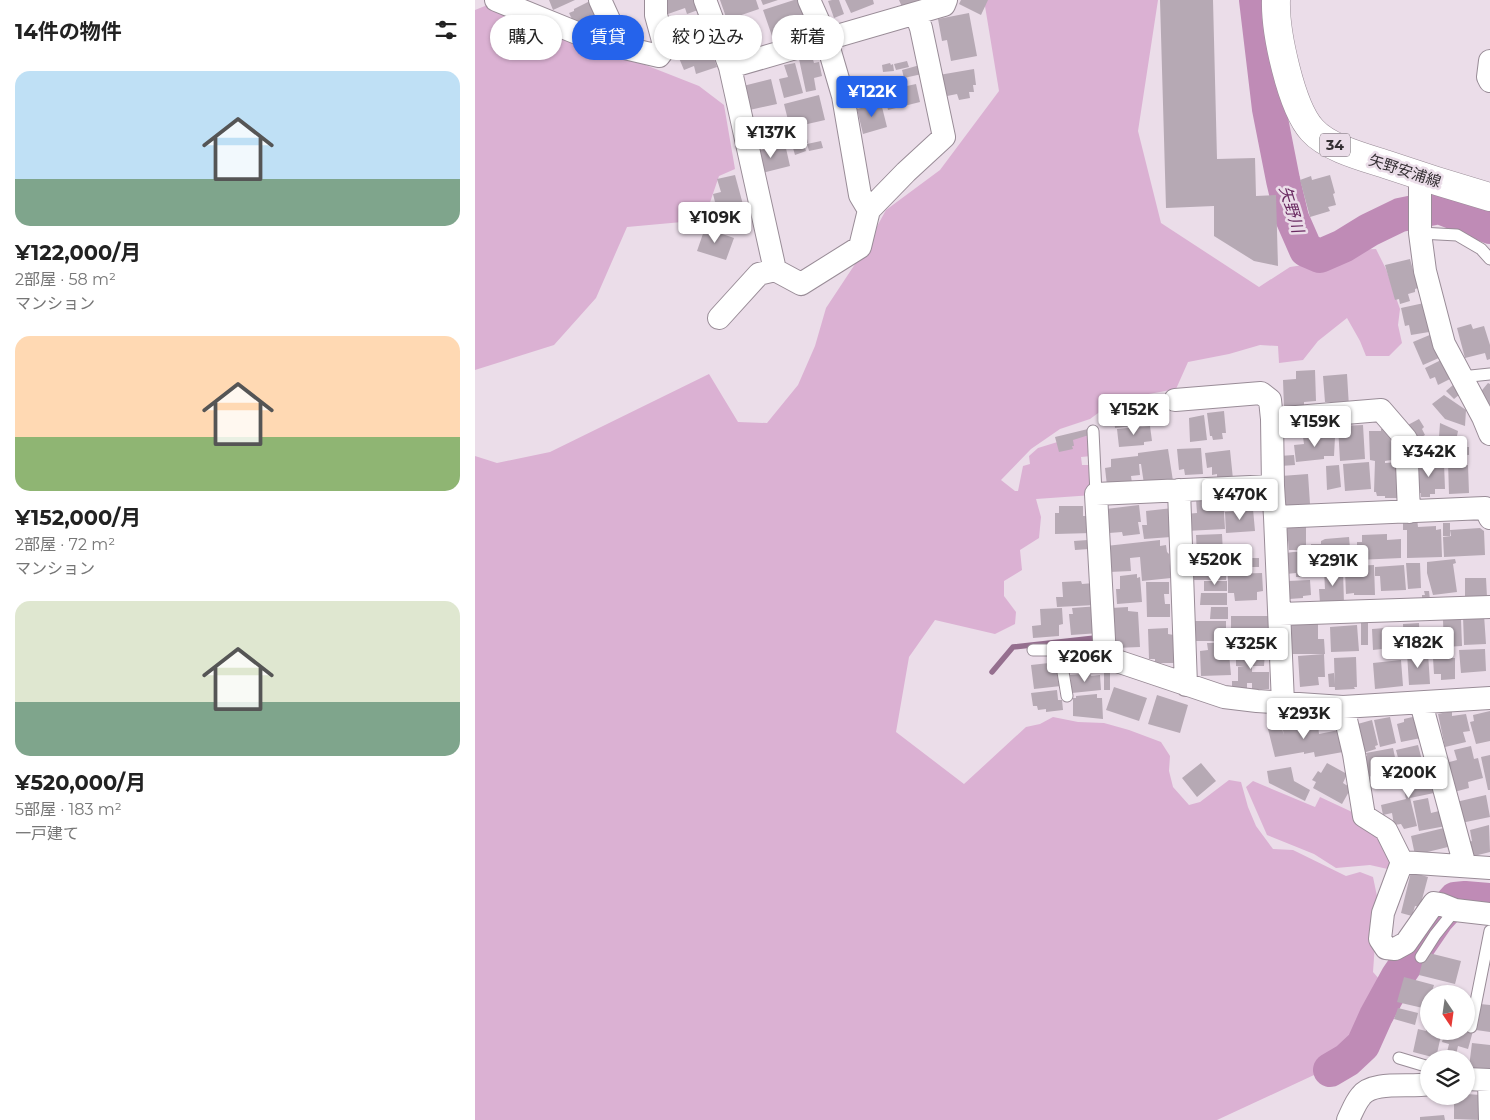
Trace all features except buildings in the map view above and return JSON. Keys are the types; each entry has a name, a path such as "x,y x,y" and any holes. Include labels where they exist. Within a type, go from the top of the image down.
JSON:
{"main road":[{"name":"矢野安浦線","path":"1276,0 1276,12 1286,71 1297,104 1312,130 1330,143 1355,154 1490,198"}],"street":[{"path":"496,0 572,31"},
{"path":"601,0 608,15"},
{"path":"644,52 659,56 665,48 656,15 656,0"},
{"path":"705,0 730,67 775,270"},
{"path":"809,0 816,15"},
{"path":"844,33 944,5 946,0"},
{"path":"719,318 759,274 775,270 801,284 860,247 869,210 944,136 921,28 916,14"},
{"path":"730,67 772,54"},
{"path":"833,60 843,96 860,195 869,210"},
{"path":"1490,61 1488,77 1490,81"},
{"path":"1420,176 1420,233 1425,271 1444,344 1488,423"},
{"path":"1175,400 1261,393 1270,400 1283,704"},
{"path":"1272,419 1381,410 1406,439 1409,512"},
{"path":"1273,486 1097,494 1105,657 1224,697 1283,704 1343,708 1490,698"},
{"path":"1179,490 1186,685"},
{"path":"1275,517 1485,508 1490,518"},
{"path":"1280,614 1490,607"},
{"path":"1421,703 1465,866"},
{"path":"1343,708 1354,754 1364,816 1386,830 1402,862 1383,913 1379,940 1386,948 1395,949 1406,944 1434,903 1448,908 1490,914"},
{"path":"1402,862 1490,868"},
{"path":"1475,1079 1489,1080 1490,1120"},
{"path":"1348,1120 1361,1095 1372,1089 1387,1086 1420,1084"}],"lane":[{"path":"1420,233 1457,235 1481,249 1490,259"},
{"path":"1461,377 1490,374"},
{"path":"1093,432 1097,494"},
{"path":"1033,650 1065,650 1105,646"},
{"path":"1065,650 1062,666 1067,696"},
{"path":"1421,957 1435,935 1448,908"},
{"path":"1475,1007 1490,931"},
{"path":"1399,1058 1420,1064"}],"shaded area":[{"path":"984,0 1158,0 1138,131 1161,223 1259,287 1290,267 1324,262 1352,250 1376,249 1386,269 1400,309 1398,325 1402,343 1389,356 1366,356 1347,318 1318,341 1303,360 1279,363 1278,346 1260,345 1229,354 1188,362 1176,389 1116,400 1090,419 1060,429 1031,449 1001,480 1015,491 1018,491 1023,466 1030,464 1029,456 1038,448 1090,432 1092,456 1081,457 1082,465 1091,465 1093,495 1036,499 1041,517 1039,538 1020,550 1022,570 1004,581 1004,596 1016,612 1015,624 995,634 935,620 909,657 896,732 964,784 1026,727 1040,724 1053,717 1078,722 1104,723 1161,742 1170,756 1169,771 1173,787 1189,805 1200,802 1229,780 1241,782 1256,826 1273,849 1293,850 1346,876 1360,872 1373,877 1378,901 1373,972 1382,983 1384,989 1381,1002 1388,1014 1383,1026 1372,1035 1372,1048 1217,1120 475,1120 475,456 497,463 550,452 709,374 738,422 767,423 798,385 815,346 826,308 863,252 886,210 940,170 999,91"},
{"path":"490,4 518,15 490,15 490,60 562,60 562,32 572,36 572,60 633,60 699,86 724,105 735,169 719,176 704,220 627,227 596,298 554,345 475,370 475,10"},
{"path":"1253,781 1315,807 1320,797 1350,811 1391,844 1392,870 1370,865 1336,868 1314,854 1267,835 1246,787"}],"waterway":[{"name":"矢野川","path":"1256,0 1269,109 1283,180 1292,218 1306,250 1320,256 1343,246 1369,230 1400,215 1439,207 1490,227"},
{"path":"992,672 1013,647 1095,638 1099,641"},
{"path":"1330,1070 1347,1060 1363,1045 1376,1016 1398,976 1437,919 1455,899 1490,900"}]}
